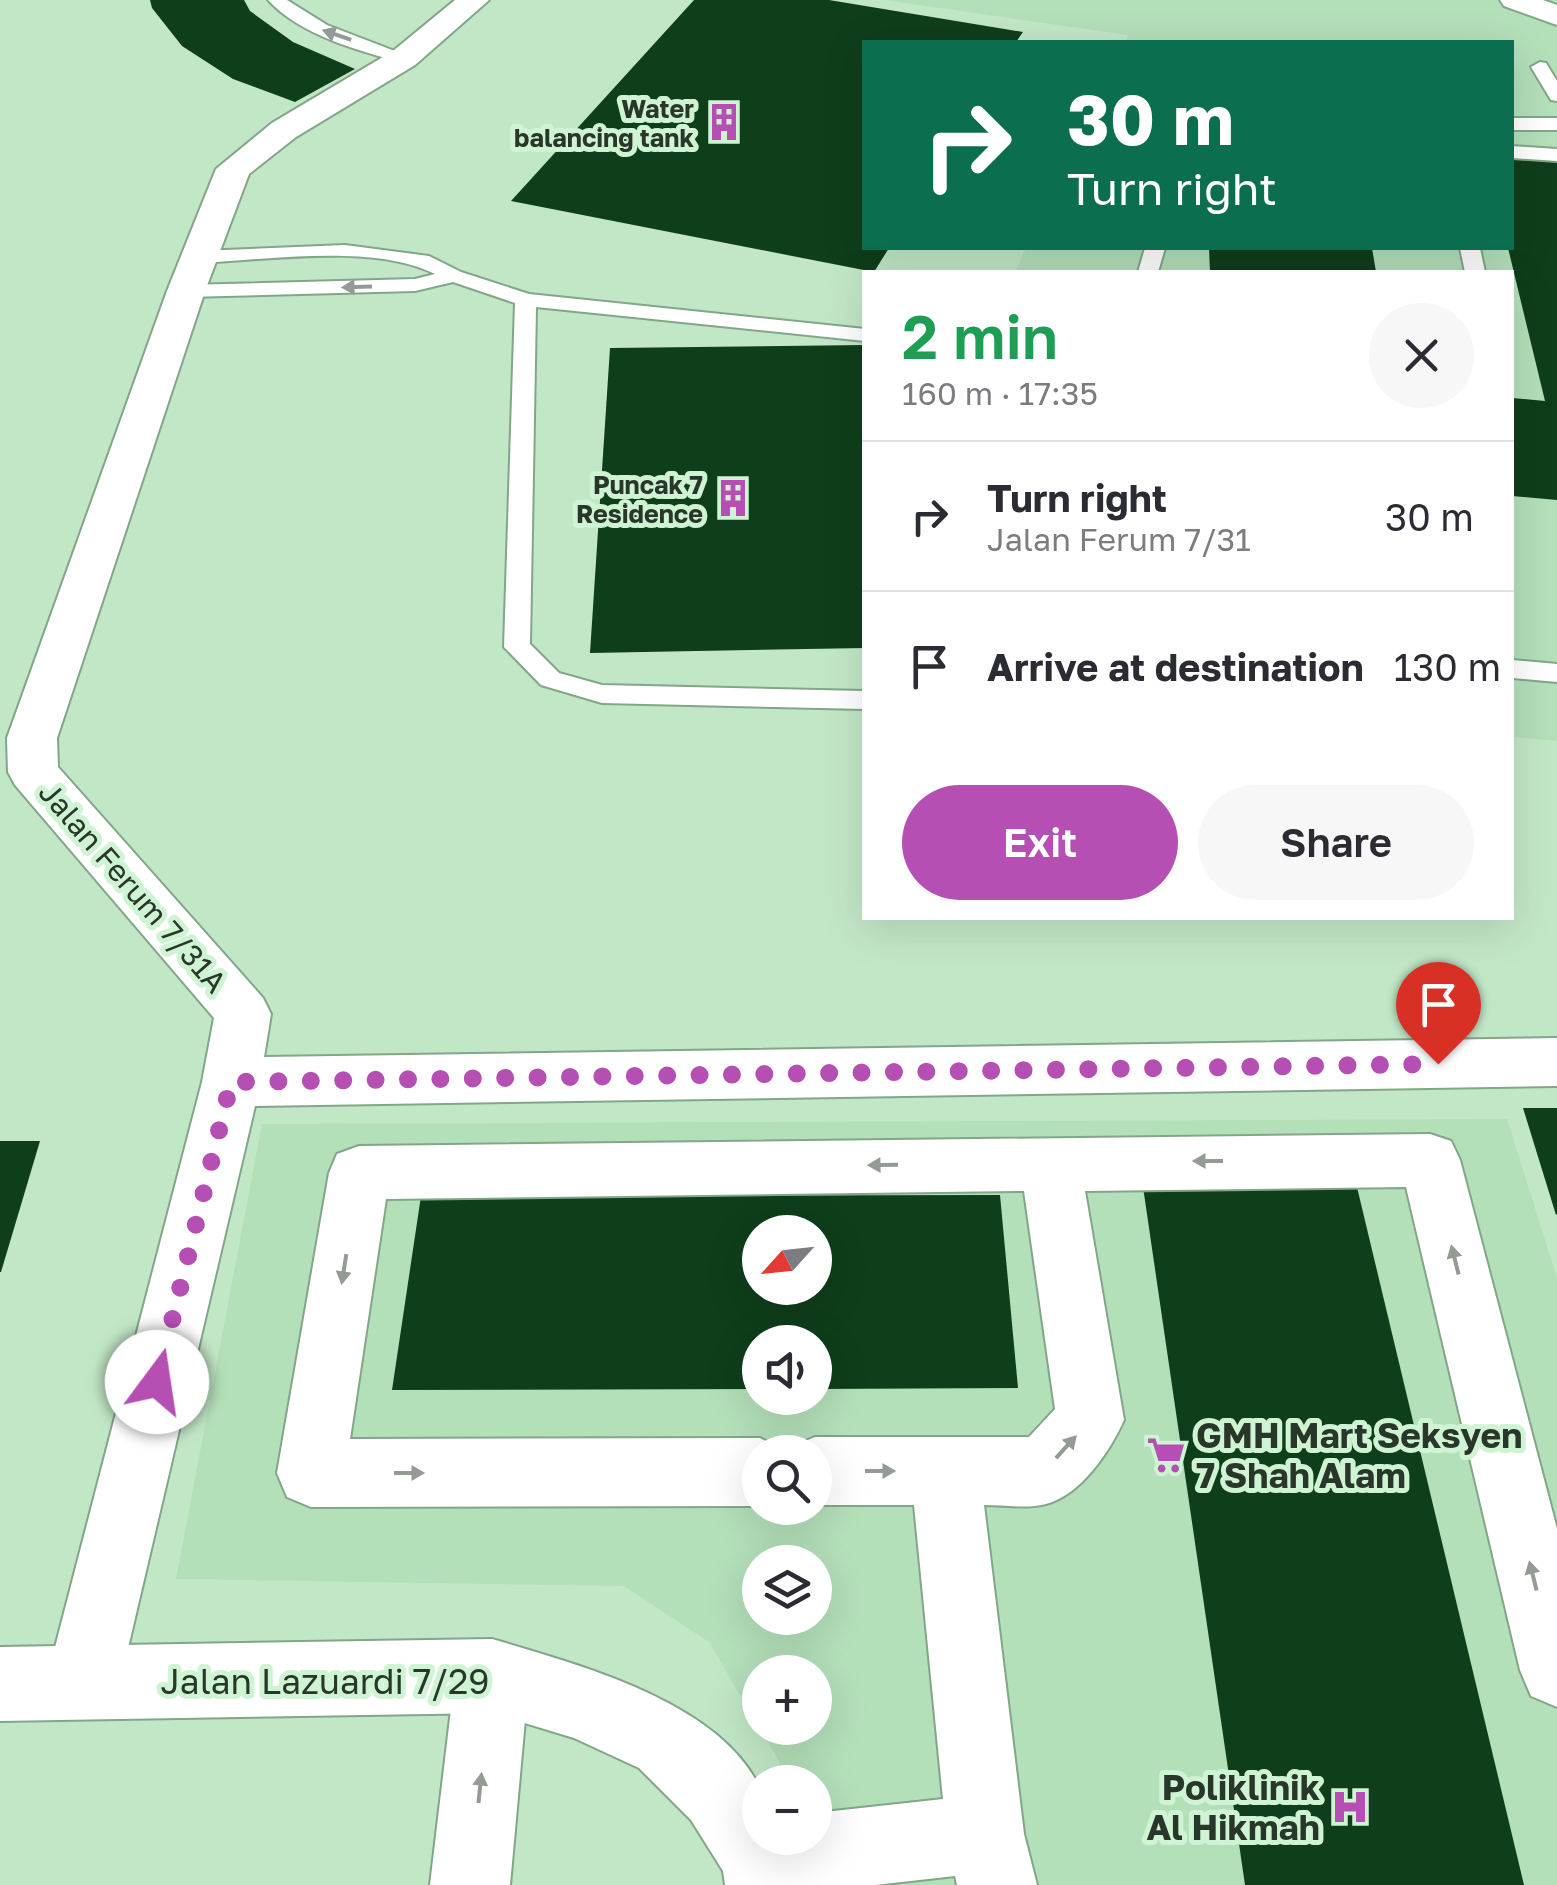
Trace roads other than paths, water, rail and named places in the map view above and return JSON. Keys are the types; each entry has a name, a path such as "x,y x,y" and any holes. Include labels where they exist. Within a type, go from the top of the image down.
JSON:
{"street":[{"name":"Jalan Ferum 7/31A","path":"84,1682 231,1082 243,1014 33,772 32,738 233,169 284,130 404,58 474,0"},
{"path":"1515,0 1557,16"},
{"path":"231,1082 1557,1062"},
{"path":"742,1472 311,1473 359,1173 1430,1160 1557,1670"},
{"path":"832,1472 1044,1471 1090,1420 1050,1163"},
{"path":"763,1872 991,1859 945,1471"},
{"path":"470,1885 492,1676"},
{"name":"Jalan Lazuardi 7/29","path":"0,1684 492,1676 582,1703 666,1742 718,1793 763,1872"}],"lane":[{"path":"276,0 321,30 404,58"},
{"path":"1540,68 1557,96"},
{"path":"1514,124 1557,124"},
{"path":"1514,152 1557,155"},
{"path":"193,274 345,251 422,260 454,276 526,300 862,335"},
{"path":"193,274 415,285 454,276"},
{"path":"526,300 517,647 550,679 602,694 862,700"},
{"path":"1514,669 1557,673"}],"place":[{"name":"Water balancing tank","path":"724,122"},
{"name":"Puncak 7 Residence","path":"733,498"},
{"name":"GMH Mart Seksyen 7 Shah Alam","path":"1166,1455"},
{"name":"Poliklinik Al Hikmah","path":"1350,1807"}]}
